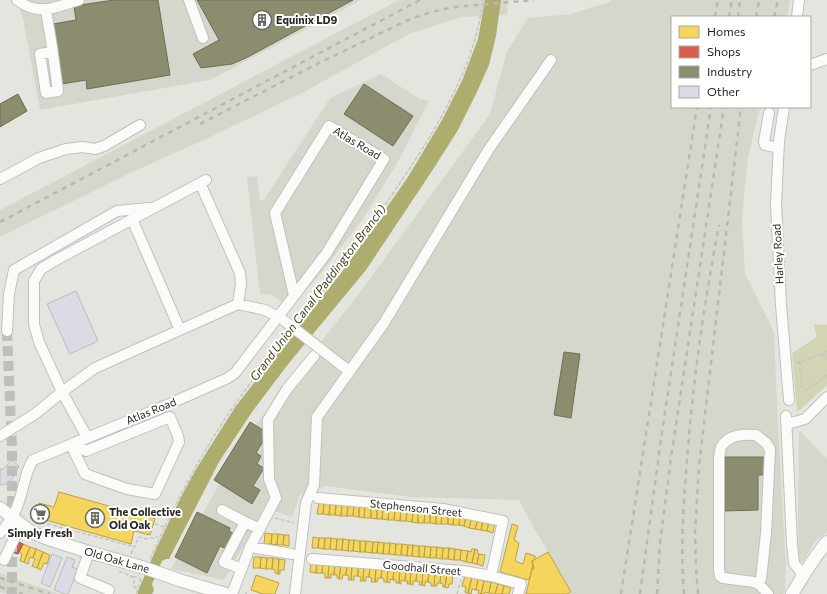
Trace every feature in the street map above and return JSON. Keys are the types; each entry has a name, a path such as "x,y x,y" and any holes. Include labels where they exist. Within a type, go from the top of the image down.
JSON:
{"main road":[{"name":"Old Oak Lane","path":"0,508 31,532 48,539 226,594"},
{"path":"792,594 816,555 827,542"}],"street":[{"path":"17,0 31,8 46,10 79,0"},
{"path":"189,0 203,38"},
{"path":"797,16 799,0"},
{"path":"46,10 52,52"},
{"path":"811,65 827,59"},
{"path":"295,594 306,503 314,485 317,417 384,323 489,149 551,60"},
{"name":"Harley Road","path":"784,108 778,148 776,204 781,305 789,400"},
{"path":"770,113 764,142 765,145 778,148"},
{"path":"0,179 39,158 66,149 83,147 95,149 104,146 140,125"},
{"name":"Atlas Road","path":"0,533 6,528 18,506 29,466 33,460 160,408 228,378 235,373 280,318 294,295 326,254 384,158 329,126 275,213 294,295"},
{"path":"78,441 85,474 127,489 155,494 179,442 170,417 86,451 80,448 78,441 62,392 39,342 34,324 34,280 41,269 203,182 240,273 241,284 238,304"},
{"path":"7,330 9,294 14,270 117,211 153,208"},
{"path":"132,219 180,330"},
{"path":"0,436 35,414 95,368 238,304 265,310 280,318 318,353 349,371"},
{"path":"232,594 250,547 276,498 269,479 268,420 287,389 318,353"},
{"path":"803,575 794,563 792,544 787,420 805,419 827,397"},
{"path":"759,584 761,579 766,533 770,449 766,443 756,435 738,435 730,438 724,443 719,457 720,576 723,578 754,582 759,584 768,594"},
{"name":"Stephenson Street","path":"318,498 443,509 503,520 491,576"},
{"path":"222,510 260,529"},
{"path":"4,560 16,535 12,518"},
{"path":"242,569 224,562 245,522"},
{"path":"250,547 292,554"},
{"path":"88,552 80,578 109,590"},
{"name":"Goodhall Street","path":"312,559 463,571 491,576 521,584 518,594"}],"path":[{"path":"298,323 327,286 381,211 412,166 440,119 460,80 476,38 484,0"},
{"path":"136,594 144,569 178,497 193,470 226,417 249,384 288,336"},
{"path":"792,364 827,351"},
{"path":"822,354 827,360"},
{"path":"800,361 802,388 804,390 807,390 827,374"},
{"path":"267,517 304,525"},
{"path":"30,518 135,547"},
{"path":"150,522 164,528"},
{"path":"132,553 139,537 159,537"},
{"path":"117,571 137,577 144,569"},
{"path":"457,594 463,571"},
{"path":"133,577 134,587 137,589"}],"shaded area":[{"path":"17,0 361,0 210,80 40,110 23,19"},
{"path":"399,0 508,0 507,15 461,17 409,34 302,93 206,139 130,173 0,237 0,210"},
{"path":"485,0 501,0 496,36 489,65 458,130 366,270 289,363 252,412 219,462 169,559 162,561 152,584 154,590 152,594 138,594 156,549 181,497 195,471 236,406 344,269 408,177 442,120 462,81 478,39"},
{"path":"611,0 790,0 787,16 671,16 671,108 760,108 748,157 742,222 745,273 774,332 786,567 785,591 783,594 572,594 519,500 410,497 326,486 300,495 292,517 265,508 224,580 171,569 246,437 361,291 490,114 507,51 528,18 571,14 609,2"},
{"path":"381,74 421,100 423,99 429,101 399,160 363,219 317,278 290,309 273,295 260,294 247,177 257,176 260,200 263,201 330,98"},
{"path":"800,431 827,459 827,532 813,545 803,562 799,561 798,519"},
{"path":"0,573 59,594 8,594 0,592"}],"green space":[{"path":"814,324 827,325 827,385 798,411 792,353 817,337"}],"building: Homes":[{"name":"The Collective Old Oak","path":"59,492 155,519 150,535 134,531 131,544 35,517 39,503 54,507"},
{"path":"319,503 324,504 323,514 317,514"},
{"path":"324,504 330,504 329,515 323,514"},
{"path":"330,504 336,505 335,515 329,515"},
{"path":"336,505 342,505 341,516 335,515"},
{"path":"342,505 348,506 347,516 341,516"},
{"path":"348,506 354,506 353,516 347,516"},
{"path":"354,506 359,507 359,517 353,516"},
{"path":"359,507 365,507 364,518 359,517"},
{"path":"365,507 371,508 371,518 364,518"},
{"path":"371,508 377,508 377,519 371,518"},
{"path":"377,508 383,509 382,519 377,519"},
{"path":"383,509 389,509 388,520 382,519"},
{"path":"389,509 395,510 394,520 388,520"},
{"path":"395,510 401,510 400,521 394,520"},
{"path":"401,510 407,511 406,521 400,521"},
{"path":"407,511 413,512 412,522 406,521"},
{"path":"413,512 418,512 418,523 412,522"},
{"path":"418,512 425,512 424,523 418,523"},
{"path":"425,512 430,513 430,523 424,523"},
{"path":"430,513 436,513 436,524 430,523"},
{"path":"436,513 442,514 441,524 436,524"},
{"path":"442,514 448,514 448,524 441,524"},
{"path":"448,514 454,515 453,525 448,524"},
{"path":"454,515 460,515 459,525 453,525"},
{"path":"460,515 466,516 464,526 459,525"},
{"path":"466,516 472,517 469,528 464,526"},
{"path":"472,517 478,519 475,529 469,528"},
{"path":"478,519 483,520 481,530 475,529"},
{"path":"483,520 489,521 487,531 481,530"},
{"path":"489,521 495,522 493,533 487,531"},
{"path":"512,524 518,526 514,540 519,543 515,561 523,564 526,553 535,556 535,559 532,561 533,565 529,580 500,572"},
{"path":"265,533 272,534 271,544 264,544"},
{"path":"272,534 278,534 277,545 271,544"},
{"path":"278,534 284,535 283,545 277,545"},
{"path":"284,535 289,535 289,546 283,545"},
{"path":"313,537 319,538 318,548 312,548"},
{"path":"319,538 325,538 324,549 318,548"},
{"path":"325,538 331,538 330,549 324,549"},
{"path":"331,538 337,539 336,550 330,549"},
{"path":"337,539 343,539 342,550 336,550"},
{"path":"343,539 349,540 348,551 342,550"},
{"path":"349,540 354,540 353,551 348,551"},
{"path":"354,540 360,541 360,552 353,551"},
{"path":"360,541 366,541 365,552 360,552"},
{"path":"366,541 373,542 372,553 365,552"},
{"path":"373,542 378,542 377,553 372,553"},
{"path":"378,542 384,543 383,554 377,553"},
{"path":"384,543 390,543 389,554 383,554"},
{"path":"390,543 396,544 395,555 389,554"},
{"path":"23,544 30,547 24,562 20,561 22,554 19,552"},
{"path":"396,544 402,544 401,555 395,555"},
{"path":"402,544 408,545 407,556 401,555"},
{"path":"408,545 413,545 412,556 407,556"},
{"path":"413,545 419,546 419,557 412,556"},
{"path":"419,546 425,546 424,557 419,557"},
{"path":"425,546 431,547 430,558 424,557"},
{"path":"30,547 36,549 33,558 30,557 28,564 24,562"},
{"path":"431,547 437,547 436,558 430,558"},
{"path":"437,547 443,548 442,559 436,558"},
{"path":"443,548 449,548 448,559 442,559"},
{"path":"449,548 455,549 454,560 448,559"},
{"path":"36,549 43,552 37,568 32,566 35,559 33,558"},
{"path":"455,549 461,550 460,560 454,560"},
{"path":"472,549 475,549 472,563 466,562 468,551 471,552"},
{"path":"475,549 478,550 477,553 479,554 477,564 472,563"},
{"path":"461,550 468,551 466,562 460,560"},
{"path":"43,552 50,555 47,564 44,563 41,570 37,568"},
{"path":"548,552 571,592 567,594 526,594 532,569 534,569 532,561"},
{"path":"479,554 485,555 483,566 477,564"},
{"path":"254,557 261,557 260,568 253,568"},
{"path":"261,557 267,558 266,569 260,568"},
{"path":"267,558 273,558 272,569 266,569"},
{"path":"273,558 279,559 278,574 272,569"},
{"path":"279,559 285,560 284,570 280,570 280,574 278,574"},
{"path":"311,562 317,562 316,573 310,572"},
{"path":"317,562 323,563 322,573 316,573"},
{"path":"323,563 329,563 328,578 325,578 325,574 322,573"},
{"path":"329,563 335,564 334,575 331,574 331,578 328,578"},
{"path":"335,564 341,564 339,579 337,578 337,575 334,575"},
{"path":"341,564 347,565 346,575 343,575 342,579 339,579"},
{"path":"347,565 352,565 351,580 348,580 349,576 346,575"},
{"path":"352,565 358,566 358,576 354,576 354,580 351,580"},
{"path":"358,566 364,566 363,581 360,581 361,577 358,576"},
{"path":"364,566 370,567 369,577 366,577 366,581 363,581"},
{"path":"370,567 376,567 375,582 371,582 372,578 369,577"},
{"path":"376,567 382,568 381,578 378,578 377,582 375,582"},
{"path":"382,568 388,568 387,582 384,582 384,579 381,578"},
{"path":"388,568 394,569 393,580 390,579 390,583 387,582"},
{"path":"394,569 400,569 399,583 396,583 396,580 393,580"},
{"path":"400,569 406,570 405,581 401,580 401,584 399,583"},
{"path":"406,570 411,570 410,584 407,584 408,581 405,581"},
{"path":"411,570 417,571 416,581 413,581 413,585 410,584"},
{"path":"417,571 423,571 422,585 419,585 420,582 416,581"},
{"path":"423,571 429,572 428,582 425,582 425,586 422,585"},
{"path":"429,572 435,572 434,586 431,586 431,583 428,582"},
{"path":"435,572 441,573 440,583 437,583 437,586 434,586"},
{"path":"441,573 447,573 445,587 443,587 443,584 440,583"},
{"path":"447,573 453,574 452,584 449,584 448,588 445,587"},
{"path":"256,575 279,583 275,594 263,594 251,590"},
{"path":"465,576 472,577 468,593 465,592 466,587 462,586"},
{"path":"472,577 478,579 476,590 472,589 471,594 468,593"},
{"path":"478,579 484,581 481,594 478,594 479,590 476,590"},
{"path":"484,581 491,582 489,593 485,592 484,594 481,594"},
{"path":"491,582 498,584 495,594 489,593"},
{"path":"498,584 504,586 502,594 495,594"},
{"path":"504,586 511,587 509,594 502,594"}],"building: Shops":[{"path":"16,541 23,544 18,554 12,552"}],"building: Industry":[{"path":"114,0 158,0 170,75 87,89 86,80 62,84 53,24 76,20 74,6"},
{"name":"Equinix LD9","path":"197,0 353,0 246,58 232,64 201,68 193,54 219,40"},
{"path":"364,84 413,116 393,146 344,114"},
{"path":"18,94 27,111 0,127 0,104"},
{"path":"564,352 580,354 571,418 554,415"},
{"path":"250,422 268,433 256,453 261,456 257,464 264,468 253,486 260,490 252,504 214,480"},
{"path":"723,457 766,457 766,475 758,475 758,510 723,511"},
{"path":"197,512 230,528 229,531 234,534 227,549 220,546 207,573 175,557"}],"building: Other":[{"path":"76,291 98,341 70,354 47,304"},
{"path":"12,460 19,466 10,483 0,485 0,468 2,470"},
{"path":"52,554 62,558 50,587 41,583"},
{"path":"67,557 75,560 72,567 78,569 68,594 65,594 54,590"}],"tunnel":[{"path":"7,331 12,449 12,520"},
{"path":"12,542 12,594"}],"railway":[{"path":"0,222 420,0"},
{"path":"200,124 317,64 408,20 431,12 455,7 534,0"},
{"path":"715,16 718,0"},
{"path":"729,16 732,0"},
{"path":"738,16 740,0"},
{"path":"756,16 759,0"},
{"path":"774,16 778,0"},
{"path":"621,594 697,108"},
{"path":"640,594 661,439 711,108"},
{"path":"657,594 660,543 671,458 724,108"},
{"path":"698,594 695,533 699,466 741,108"},
{"path":"684,594 682,557 683,521 690,420 700,336 719,225"},
{"path":"0,578 50,594"},
{"path":"0,587 23,594"}],"place":[{"name":"Equinix LD9","path":"262,20"},
{"name":"Simply Fresh","path":"40,514"},
{"name":"The Collective Old Oak","path":"95,518"}],"water label":[{"name":"Grand Union Canal (Paddington Branch)","path":"318,293"}]}
